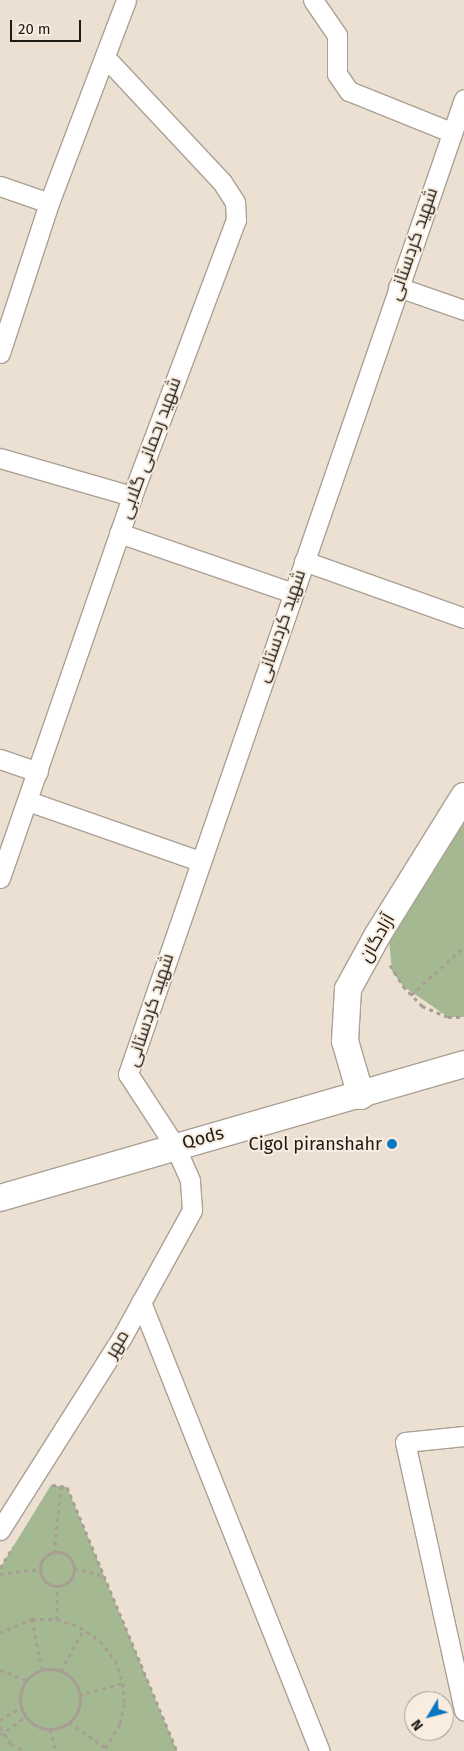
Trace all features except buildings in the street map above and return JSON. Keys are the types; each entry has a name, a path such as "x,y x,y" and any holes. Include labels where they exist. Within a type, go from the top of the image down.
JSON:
{"main road":[{"name":"آزادگان","path":"362,1096 345,1041 348,989 376,936 464,796"},
{"name":"Qods","path":"0,1198 176,1146 362,1096 464,1064"}],"street":[{"path":"0,353 50,203 106,58 126,0"},
{"path":"313,0 337,35 336,74 350,91 451,132"},
{"name":"شهید رحمانی گلابی","path":"0,878 132,496 236,220 234,202 222,182 106,58"},
{"name":"شهید کردستانی","path":"176,1146 128,1074 199,861 464,98"},
{"path":"0,186 50,203"},
{"path":"398,287 464,310"},
{"path":"0,458 132,496"},
{"path":"119,534 293,593"},
{"path":"304,561 464,618"},
{"path":"0,759 38,772"},
{"path":"28,801 199,861"},
{"name":"مهر","path":"0,1530 140,1302 192,1210 190,1180 176,1146"},
{"path":"140,1302 320,1751"},
{"path":"464,1436 405,1442 464,1711"}],"path":[{"path":"411,995 464,948"},
{"path":"387,956 392,971 422,1006 448,1017 464,1017"},
{"path":"46,1493 51,1485 67,1487 177,1751"},
{"path":"54,1553 61,1486"},
{"path":"0,1568 15,1543"},
{"path":"74,1568 68,1583 57,1586 43,1579 41,1569 45,1558 54,1553 65,1554 74,1568 104,1576"},
{"path":"0,1574 41,1569"},
{"path":"57,1586 57,1619"},
{"path":"32,1619 42,1670"},
{"path":"0,1633 32,1619 57,1619 84,1630 100,1641 115,1660 123,1683 124,1704 120,1724 105,1749 69,1722"},
{"path":"61,1671 84,1630"},
{"path":"0,1670 26,1680"},
{"path":"42,1670 61,1671 70,1677 80,1695 79,1705 69,1722 50,1729 40,1728 25,1717 21,1708 21,1689 26,1680 42,1670"},
{"path":"80,1695 123,1683"},
{"path":"0,1720 21,1708"},
{"path":"1,1734 25,1717"},
{"path":"0,1727 1,1734 12,1744 25,1751"},
{"path":"50,1729 56,1751"}],"green space":[{"path":"464,822 464,1017 448,1017 403,986 392,971 389,940"},
{"path":"51,1485 67,1487 177,1751 0,1751 0,1568"}],"place":[{"name":"Cigol piranshahr","path":"392,1144"}]}
